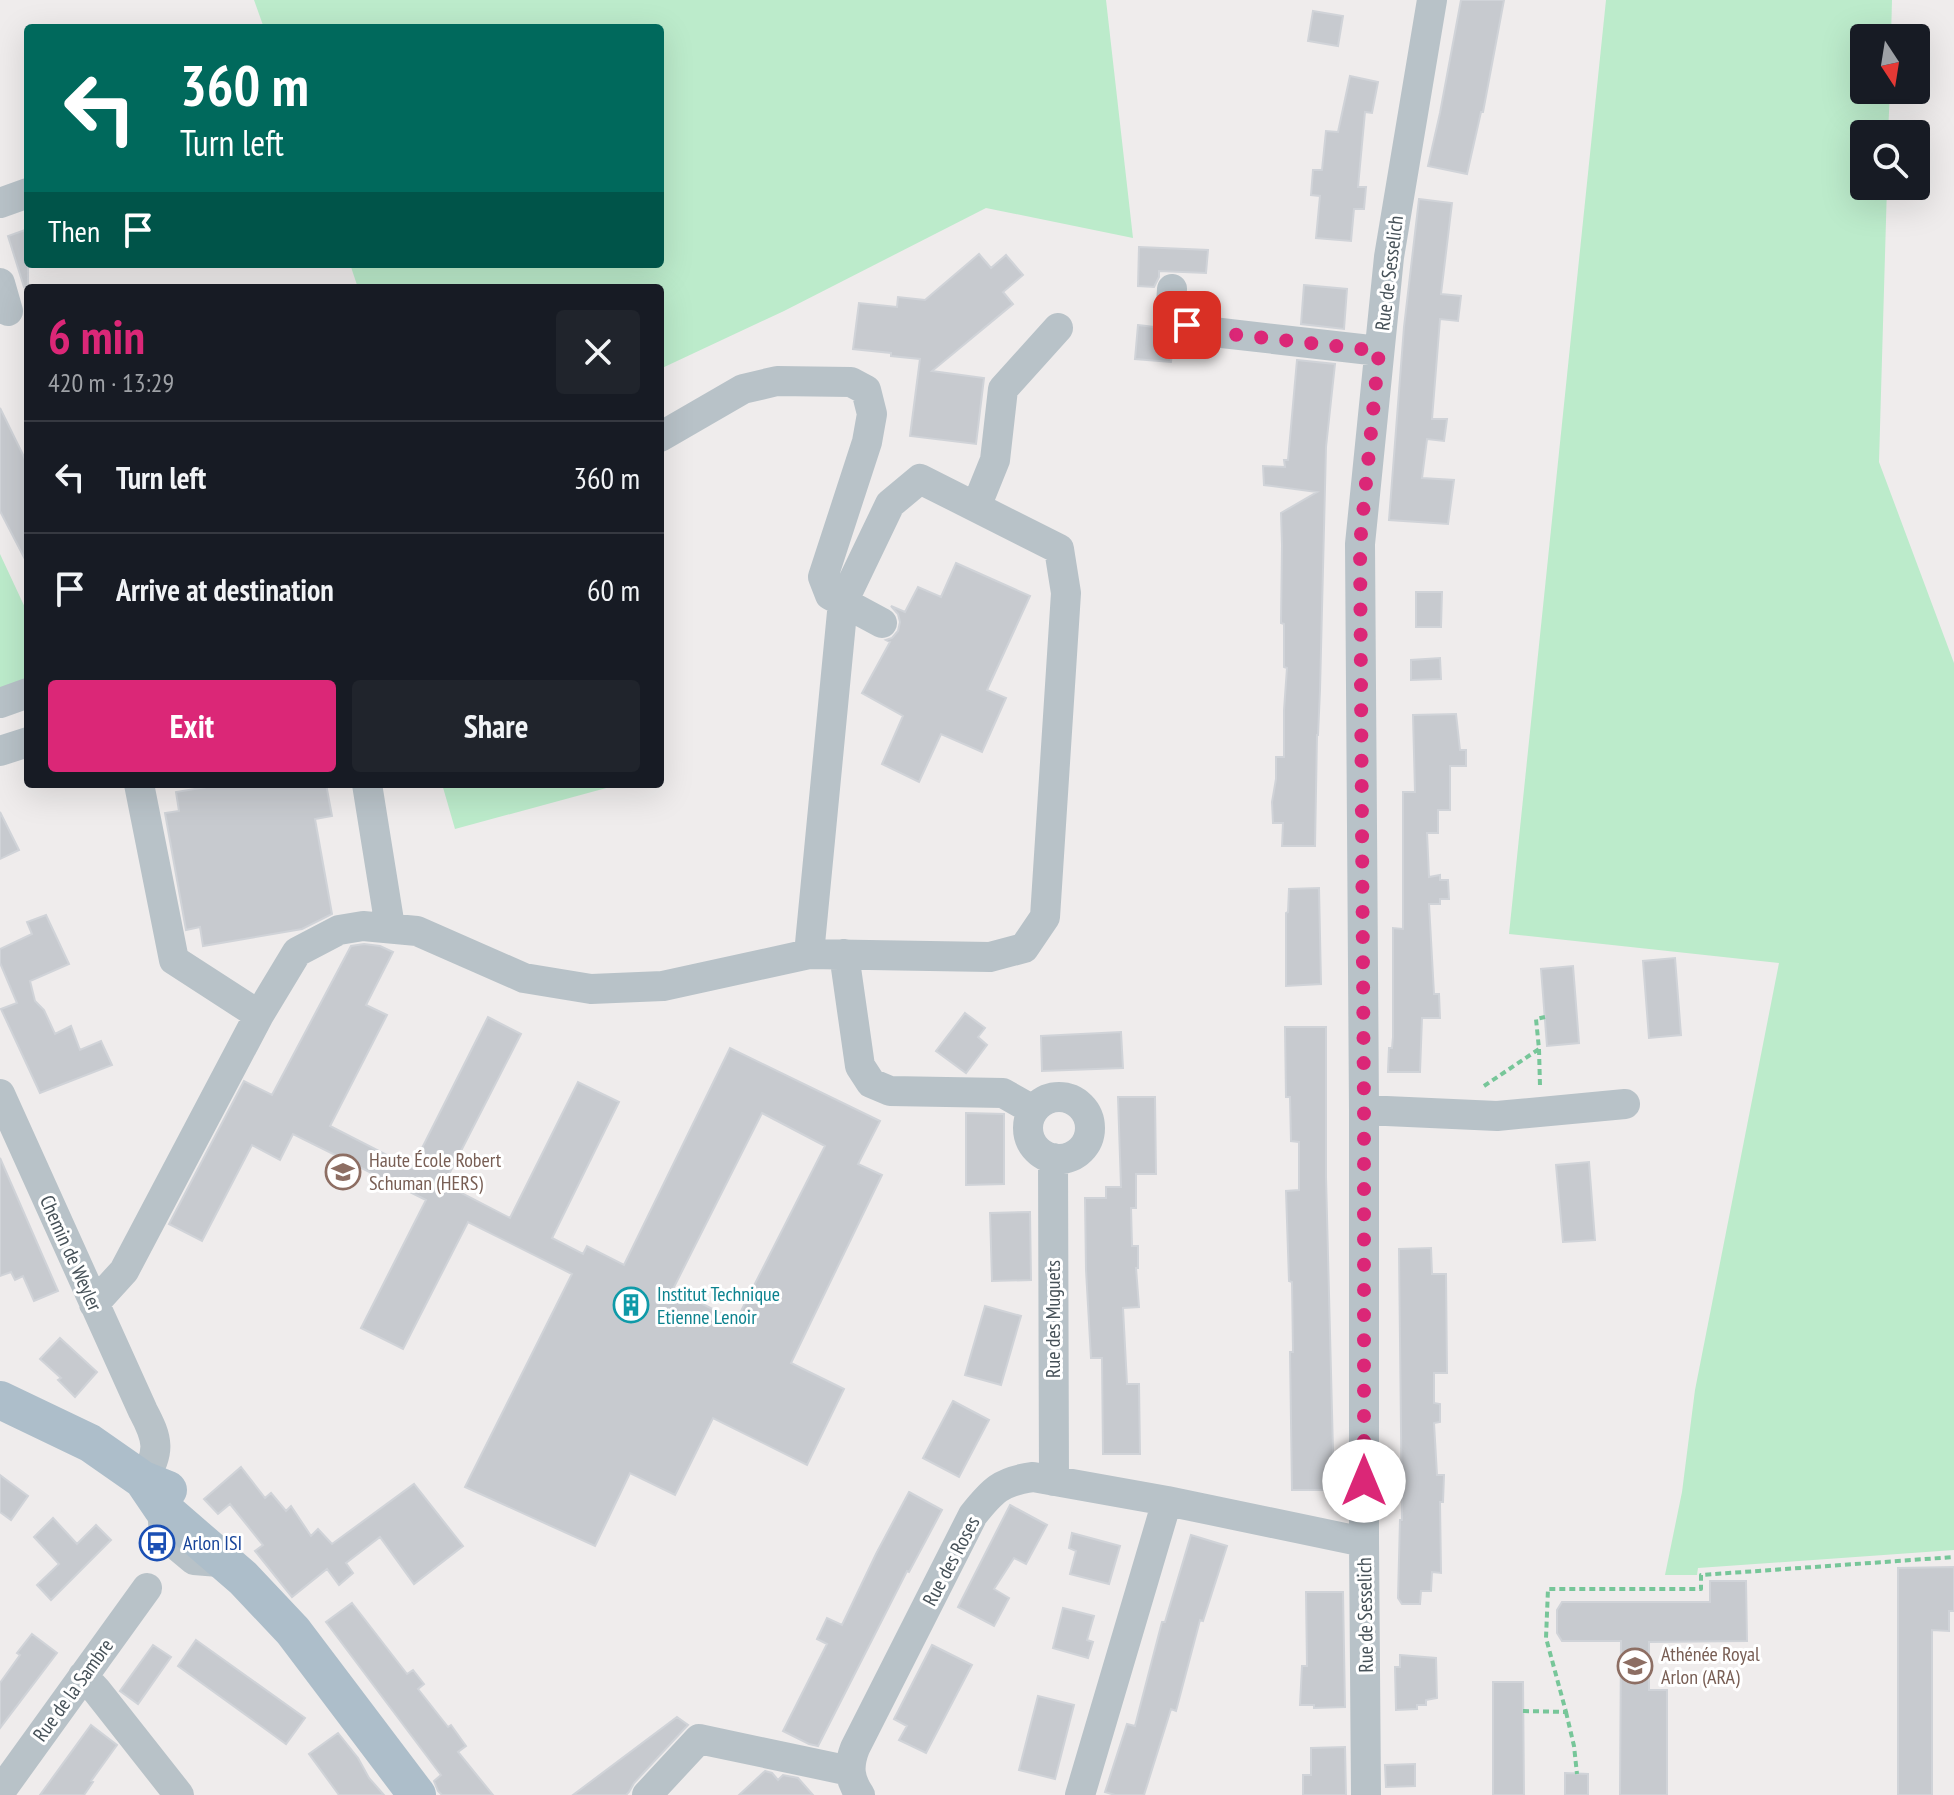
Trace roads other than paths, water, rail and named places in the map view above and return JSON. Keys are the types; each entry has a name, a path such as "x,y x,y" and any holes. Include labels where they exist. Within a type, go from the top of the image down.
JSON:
{"main road":[{"path":"0,1400 90,1443 143,1484 243,1578 293,1631 417,1795"},
{"path":"143,1484 175,1493 237,1548 268,1585 293,1631"}],"street":[{"name":"Rue de Sesselich","path":"1366,1795 1360,544 1389,257 1432,0"},
{"path":"0,203 24,194"},
{"path":"1172,289 1170,319 1204,331 1379,351"},
{"path":"976,507 995,460 1003,389 1058,328"},
{"path":"664,435 743,389 777,381 851,382 866,390 872,414 867,442 823,577 830,595 882,623"},
{"path":"94,1304 124,1271 259,1015 297,952 339,930 363,926 417,931 524,978 591,989 663,986 809,954 990,957 1024,948 1045,917 1066,593 1059,549 920,479 890,504 843,602 809,954"},
{"path":"0,703 24,694"},
{"path":"0,751 24,743"},
{"path":"140,788 174,960 259,1015"},
{"path":"368,788 390,927"},
{"path":"844,954 860,1066 871,1083 890,1091 1003,1093 1033,1110"},
{"name":"Chemin de Weyler","path":"0,1094 152,1428 157,1446 154,1464 143,1484"},
{"path":"1050,1098 1070,1099 1079,1104 1089,1121 1087,1141 1073,1156 1053,1158 1043,1154 1030,1139 1029,1119 1033,1110 1050,1098"},
{"path":"1364,1110 1497,1116 1625,1104"},
{"name":"Rue des Muguets","path":"1053,1158 1054,1481"},
{"name":"Rue des Roses","path":"855,1783 850,1760 855,1748 973,1515 990,1493 1017,1479 1033,1477 1167,1501 1364,1542"},
{"path":"1080,1795 1167,1501"},
{"name":"Rue de la Sambre","path":"0,1792 147,1588"},
{"path":"83,1676 179,1795"},
{"path":"647,1795 699,1739 855,1783"}],"place":[{"name":"Haute École Robert Schuman (HERS)","path":"343,1172"},
{"name":"Institut Technique Etienne Lenoir","path":"631,1305"},
{"name":"Arlon ISI","path":"157,1543"},
{"name":"Athénée Royal Arlon (ARA)","path":"1635,1666"}]}
